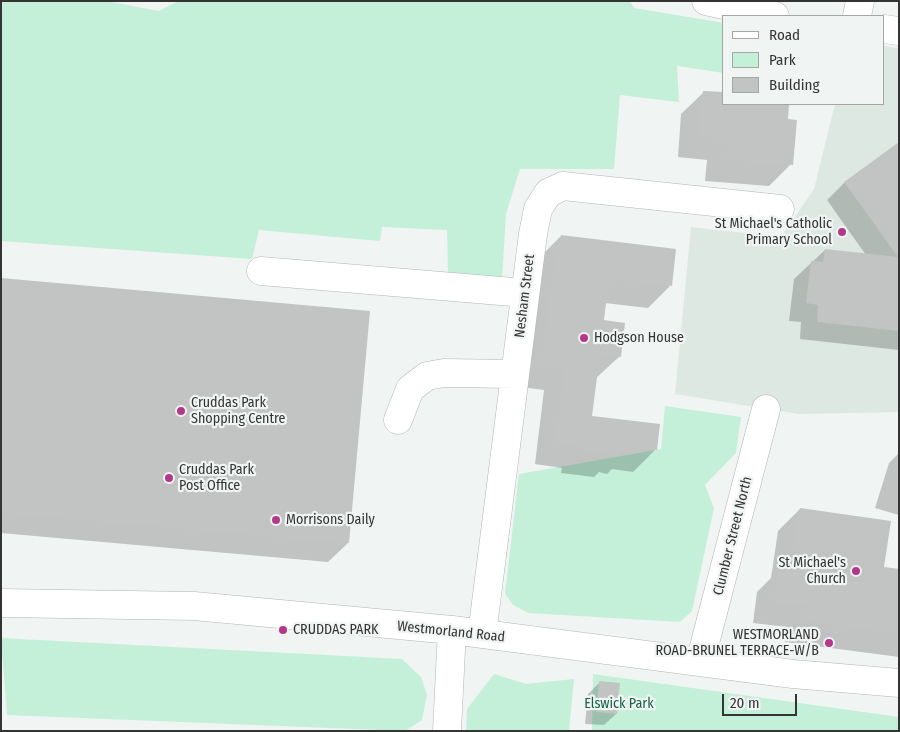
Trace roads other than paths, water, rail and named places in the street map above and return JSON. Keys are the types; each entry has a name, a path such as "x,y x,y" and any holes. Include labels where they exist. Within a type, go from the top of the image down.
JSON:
{"street":[{"path":"706,1 769,15"},
{"path":"857,15 860,1"},
{"path":"885,29 899,31"},
{"name":"Nesham Street","path":"482,634 525,294 538,209 548,193 563,186 780,209"},
{"path":"261,271 525,294"},
{"path":"398,420 410,389 428,376 444,373 515,374"},
{"name":"Clumber Street North","path":"700,662 766,409"},
{"name":"Westmorland Road","path":"1,603 194,606 452,630 793,674 899,682"},
{"path":"447,731 452,630"}],"place":[{"name":"St Michael's Catholic Primary School","path":"842,232"},
{"name":"Hodgson House","path":"584,338"},
{"name":"Cruddas Park Shopping Centre","path":"181,411"},
{"name":"Cruddas Park Post Office","path":"169,478"},
{"name":"Morrisons Daily","path":"276,520"},
{"name":"St Michael's Church","path":"856,571"},
{"name":"CRUDDAS PARK","path":"283,630"},
{"name":"WESTMORLAND ROAD-BRUNEL TERRACE-W/B","path":"829,643"}],"park label":[{"name":"Elswick Park","path":"619,704"}]}
